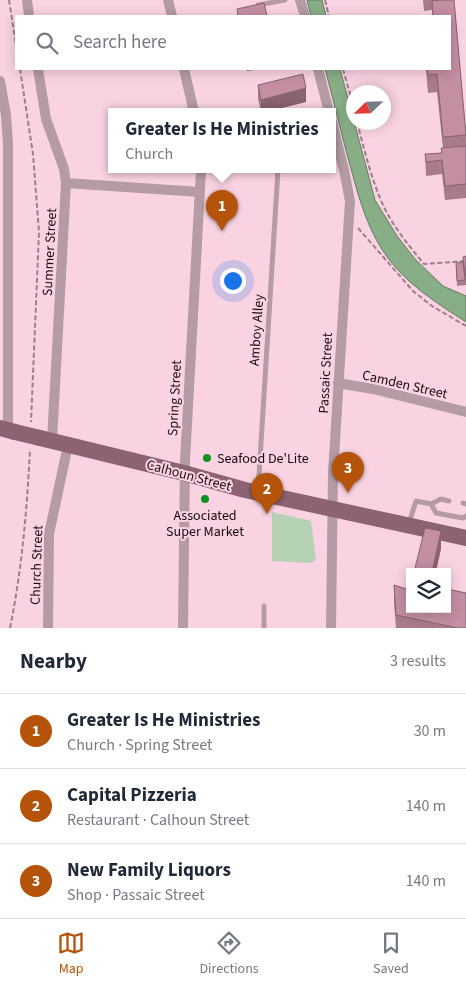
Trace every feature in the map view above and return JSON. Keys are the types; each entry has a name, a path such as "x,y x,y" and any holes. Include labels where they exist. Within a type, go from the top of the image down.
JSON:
{"main road":[{"name":"Calhoun Street","path":"7,430 258,493 466,538"}],"street":[{"path":"27,0 30,15"},
{"path":"168,0 172,15"},
{"path":"300,0 305,15"},
{"name":"Summer Street","path":"38,70 46,119 64,169 66,183 44,439"},
{"path":"184,70 193,108"},
{"path":"318,70 328,108"},
{"path":"0,81 6,115 8,144 7,430"},
{"name":"Passaic Street","path":"331,628 332,508 350,201 336,149"},
{"name":"Spring Street","path":"184,628 184,473 202,173"},
{"path":"66,183 200,192"},
{"name":"Camden Street","path":"338,383 372,389 466,412"},
{"name":"Church Street","path":"44,439 49,534 48,628"}],"lane":[{"path":"251,7 284,0"},
{"name":"Amboy Alley","path":"258,493 278,173"},
{"path":"408,526 416,501 431,504 441,499 449,501"},
{"path":"431,504 436,513 463,518 466,516"},
{"path":"264,606 264,628"}],"path":[{"path":"9,0 15,39"},
{"path":"325,0 329,15"},
{"path":"10,628 27,505 44,439 39,232 32,154 20,70"},
{"path":"343,70 348,85"},
{"path":"359,130 376,187 386,212 403,238 424,264 466,261"},
{"path":"348,227 360,228 413,291 432,306 466,326"}],"shaded area":[{"path":"307,0 322,0 326,15 311,15"},
{"path":"325,70 340,70 346,91 346,130 356,130 375,200 397,236 415,259 443,286 466,296 466,322 431,299 410,282 391,262 376,240 358,194"},
{"path":"272,512 311,521 316,560 311,563 272,561"}],"building":[{"path":"454,0 466,135 443,137 437,74 428,75 427,70 451,70 451,15 433,15 432,1"},
{"path":"264,3 267,15 238,15 237,9"},
{"path":"303,74 306,88 261,100 258,85"},
{"path":"466,146 466,184 445,186 442,160 426,162 425,154 442,153 441,148"},
{"path":"466,256 466,275 465,275 463,257"},
{"path":"463,262 465,280 457,281 456,263"},
{"path":"425,528 441,531 433,568 415,568"},
{"path":"394,585 406,589 406,613 451,613 451,590 466,593 466,628 396,615"}],"place":[{"name":"Greater Is He Ministries","path":"222,231"},
{"name":"Seafood De'Lite","path":"207,458"},
{"name":"New Family Liquors","path":"348,493"},
{"name":"Associated Super Market","path":"205,499"},
{"name":"Capital Pizzeria","path":"267,514"}]}
